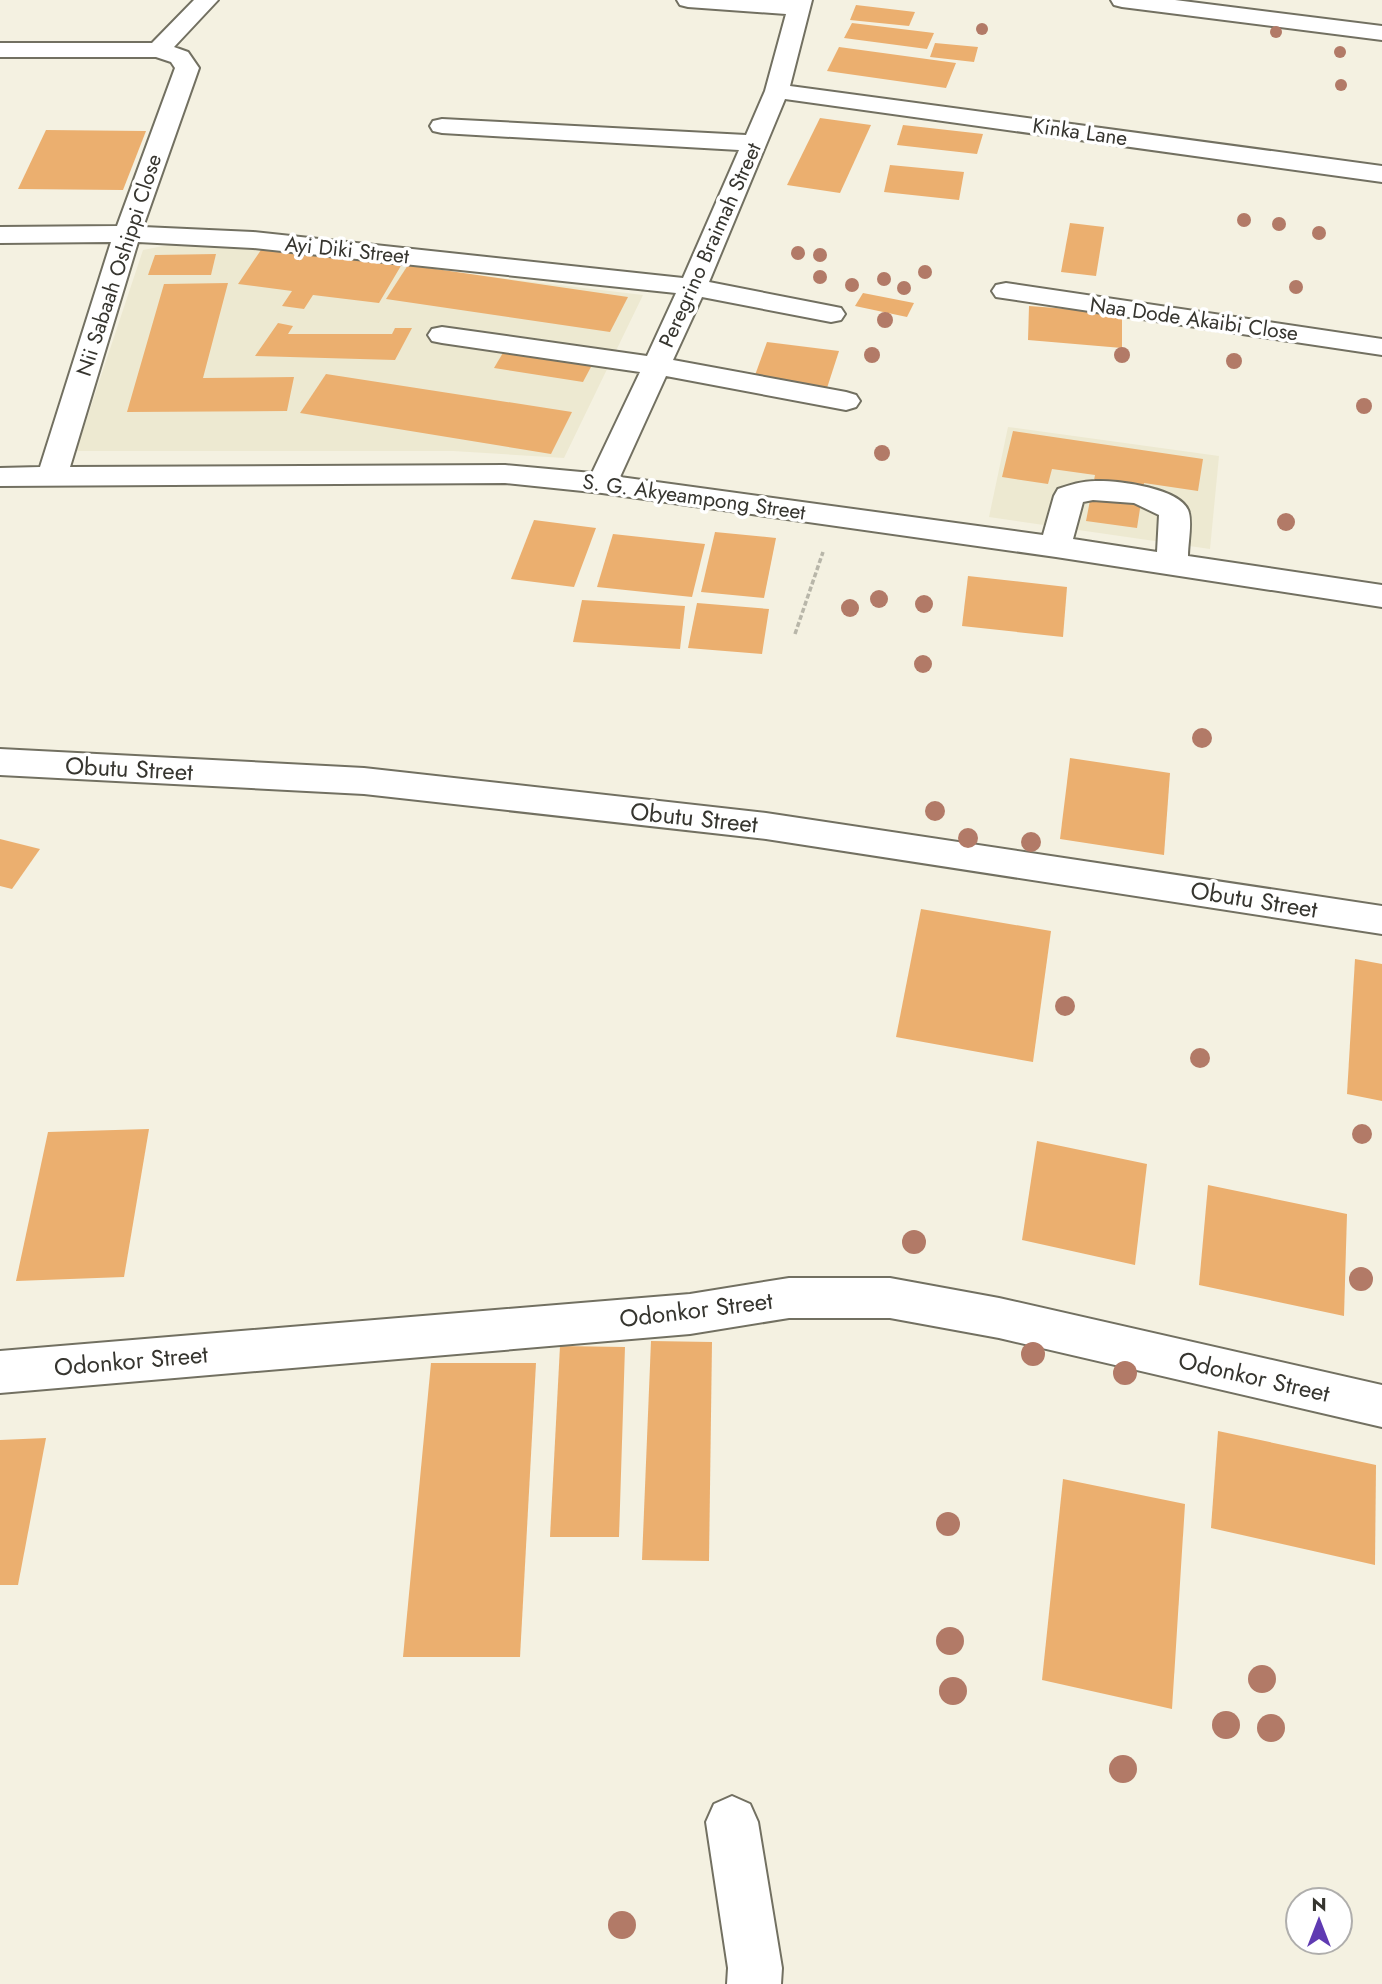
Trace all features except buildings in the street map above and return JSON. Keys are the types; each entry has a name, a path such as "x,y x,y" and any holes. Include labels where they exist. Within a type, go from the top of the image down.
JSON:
{"street":[{"path":"0,50 169,54 207,0"},
{"path":"688,0 800,4"},
{"path":"1122,0 1382,33"},
{"name":"Peregrino Braimah Street","path":"602,484 693,287 777,91 800,4"},
{"name":"Nii Sabaah Oshippi Close","path":"52,476 127,234 187,68 169,54"},
{"name":"Kinka Lane","path":"777,91 1382,174"},
{"path":"442,126 755,143"},
{"name":"Ayi Diki Street","path":"0,235 127,234 253,240 693,287 831,314"},
{"name":"Naa Dode Akaibi Close","path":"1006,291 1382,347"},
{"path":"442,335 657,366 846,401"},
{"name":"S. G. Akyeampong Street","path":"0,477 478,473 602,484 1056,547 1382,596"},
{"path":"1056,547 1069,496 1079,491 1096,489 1153,498 1165,503 1174,512 1172,564"},
{"name":"Obutu Street","path":"0,762 364,782 766,826 1382,920"},
{"name":"Odonkor Street","path":"0,1372 690,1314 789,1298 890,1298 999,1318 1382,1406"},
{"path":"732,1822 755,1968 754,1984"}],"path":[{"path":"795,634 835,516"}],"shaded area":[{"path":"189,241 643,295 564,458 453,451 76,451 143,250"},
{"path":"1008,427 1219,456 1210,549 989,517"}]}
